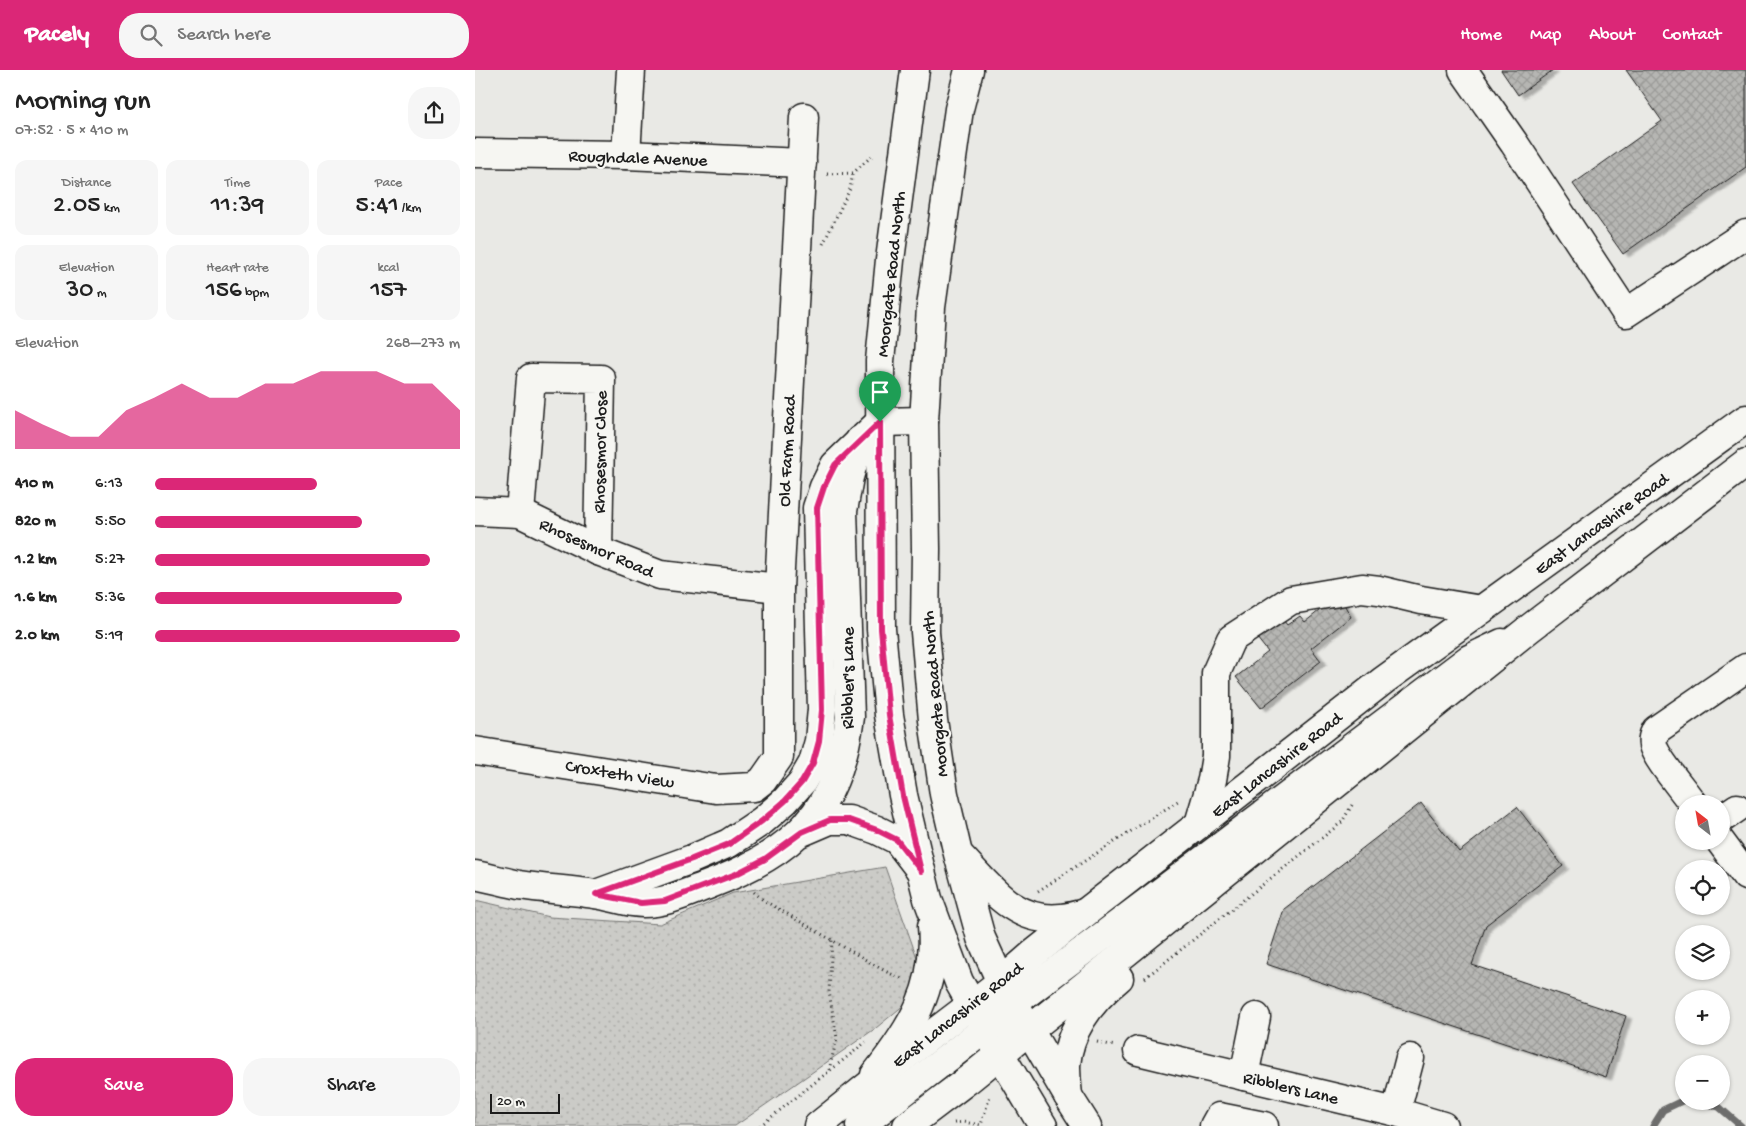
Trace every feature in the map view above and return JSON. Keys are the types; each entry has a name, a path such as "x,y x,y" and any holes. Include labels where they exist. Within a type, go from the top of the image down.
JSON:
{"main road":[{"path":"626,155 631,70"},
{"name":"Moorgate Road North","path":"915,70 870,431 881,629 889,715 903,796 928,899 959,982 1043,1126"},
{"name":"Moorgate Road North","path":"969,70 959,109 931,307 924,421 925,632 933,720 944,794 981,938 1007,993 1087,1126"},
{"path":"1463,70 1514,143 1626,313 1746,234"},
{"name":"Old Farm Road","path":"763,780 779,757 779,588 804,117"},
{"name":"Roughdale Avenue","path":"475,153 626,155 801,169"},
{"name":"Rhosesmor Close","path":"520,513 531,378 601,380 598,551"},
{"name":"East Lancashire Road","path":"818,1126 869,1084 978,1017 1007,993 1032,955 1384,680 1746,418"},
{"path":"870,431 924,421"},
{"name":"Ribbler's Lane","path":"475,875 518,884 596,894 641,903 665,901 736,874 765,859 802,832 828,794 837,776 847,745 850,716 843,511 849,477 870,431"},
{"name":"Ribbler's Lane","path":"596,894 729,844 762,821 785,801 802,782 813,763 819,741 822,710 817,508 824,487 835,465 870,431"},
{"path":"907,1126 1000,1055 1530,628 1746,463"},
{"name":"Rhosesmor Road","path":"475,511 520,513 598,551 660,575 779,588"},
{"path":"1199,824 1212,780 1216,756 1216,673 1231,639 1291,600 1362,588 1481,610"},
{"path":"1007,993 1469,659 1530,628"},
{"path":"1686,795 1653,748 1652,738 1656,730 1746,668"},
{"name":"Croxteth View","path":"475,750 716,789 755,787 763,780"},
{"path":"1068,1096 1066,1065 1073,1036 1079,1022 1095,1000 1111,984 1275,850 1311,805"},
{"path":"802,832 830,820 849,820 877,830 897,840 921,871"},
{"path":"1727,850 1746,876"},
{"path":"958,854 1001,899 1013,908 1042,918 1062,918 1085,913"},
{"path":"869,1084 907,1031 923,1001 930,973 932,952 932,928 928,899"},
{"path":"860,1126 978,1017 995,1021 1005,1018 1021,1024 1029,1030"},
{"path":"1244,1076 1256,1018"},
{"name":"Ribblers Lane","path":"1138,1051 1396,1112 1443,1126"},
{"path":"1396,1112 1410,1058"},
{"path":"1214,1126 1219,1117 1264,1126"}],"path":[{"path":"797,260 819,253 850,189 853,173 874,154"},
{"path":"801,169 853,173"},
{"path":"1035,893 1180,800"},
{"path":"1144,979 1342,822 1354,801"},
{"path":"736,874 763,900 885,971 910,982"},
{"path":"829,1071 837,1038 829,992 832,940"},
{"path":"761,1126 869,1039"},
{"path":"953,1124 963,1122 981,1125"}],"shaded area":[{"path":"885,867 927,986 876,1028 735,1126 475,1126 475,900 549,917 660,924 733,893"}],"building":[{"path":"1501,70 1553,70 1518,95"},
{"path":"1626,70 1746,70 1746,167 1623,254 1573,184 1662,121"},
{"path":"1339,595 1351,617 1311,648 1321,661 1261,708 1236,677 1268,652 1257,638 1277,623 1278,625 1284,621 1287,625 1300,616 1305,622"},
{"path":"1421,803 1459,852 1517,807 1563,866 1486,925 1472,965 1626,1016 1606,1077 1266,964 1284,909"}],"waterway":[{"path":"1653,1126 1663,1110 1675,1104"},
{"path":"1722,1110 1741,1126"}],"route":[{"path":"880,422 881,629 889,715 903,796 921,871 897,840 877,830 849,820 830,820 802,832 765,859 736,874 665,901 641,903 596,894 729,844 762,821 785,801 802,782 813,763 819,741 822,710 817,508 824,487 835,465 880,422"}]}
